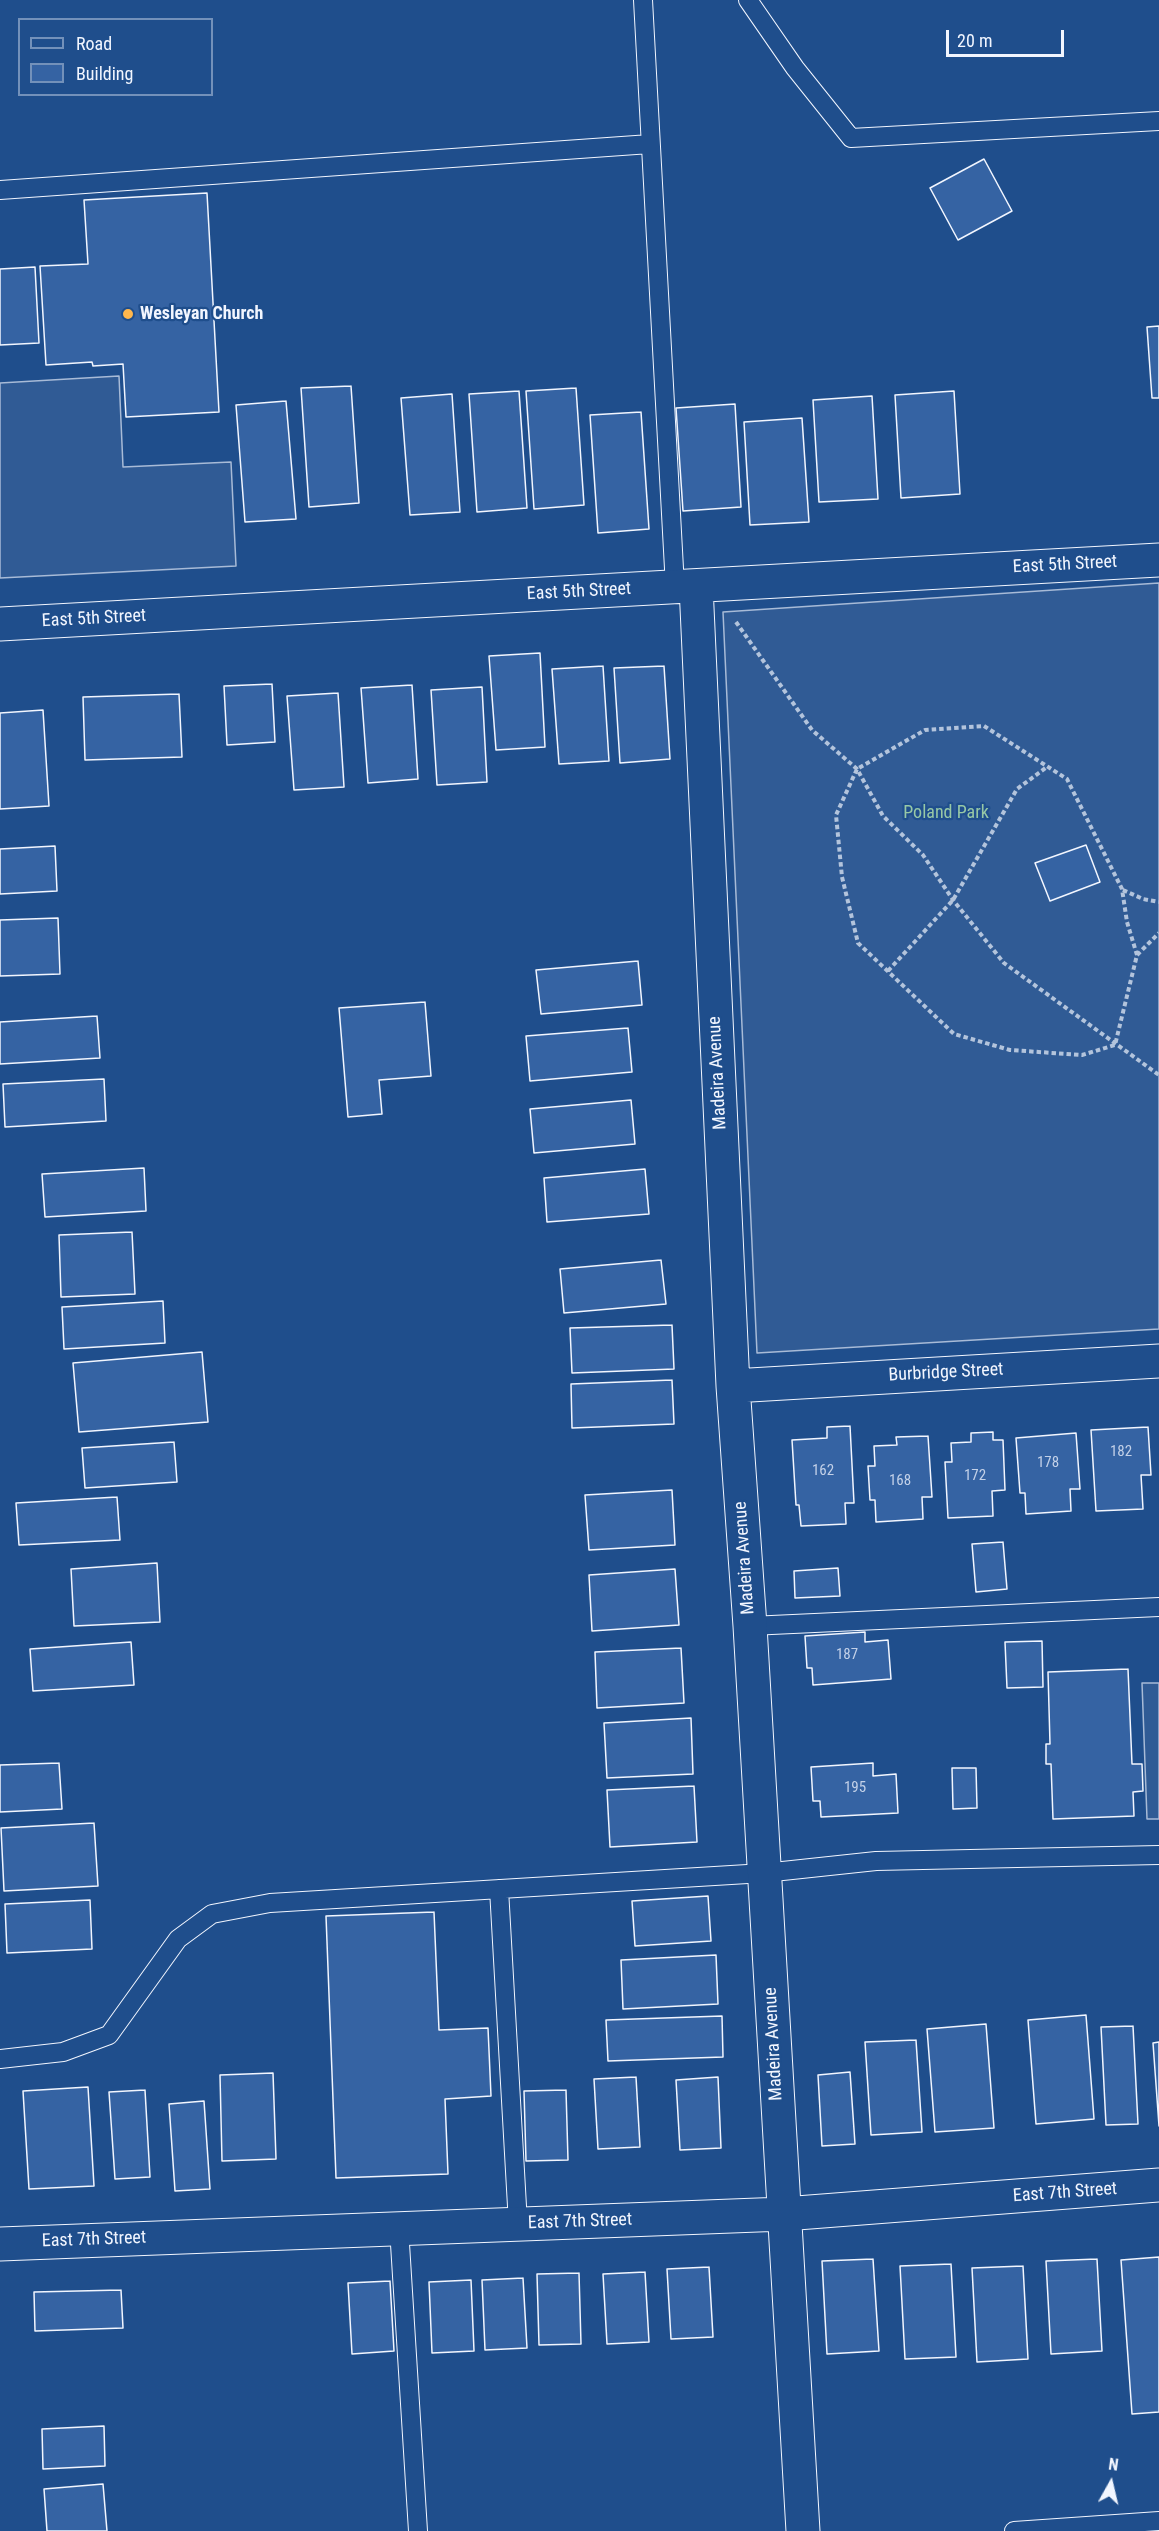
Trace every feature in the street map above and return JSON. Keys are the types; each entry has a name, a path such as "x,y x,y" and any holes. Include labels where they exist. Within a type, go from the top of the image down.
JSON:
{"street":[{"name":"East 5th Street","path":"0,624 1159,560"},
{"name":"Madeira Avenue","path":"686,586 803,2531"},
{"name":"Burbridge Street","path":"733,1386 1159,1361"},
{"name":"East 7th Street","path":"0,2244 784,2214 1159,2186"}],"lane":[{"path":"643,0 650,144 686,586"},
{"path":"748,0 795,68 850,138 1159,121"},
{"path":"0,190 650,144"},
{"path":"750,1626 1159,1607"},
{"path":"0,2059 63,2052 109,2036 178,1940 212,1914 270,1903 764,1873 876,1861 1159,1855"},
{"path":"499,1889 518,2224"},
{"path":"399,2228 418,2531"},
{"path":"1014,2531 1159,2521"}],"path":[{"path":"686,586 733,617 812,730 857,769 883,816 923,855 953,900 1004,963 1159,1075"},
{"path":"1115,1045 1082,1055 1022,1051 954,1034 858,943 842,877 836,815 857,769 925,730 984,726 1067,779 1122,890 1126,922 1137,955"},
{"path":"888,971 953,900 1017,789 1047,766"},
{"path":"1122,890 1143,899 1159,902"},
{"path":"1115,1045 1137,955 1159,933"}],"shaded area":[{"path":"119,376 123,467 231,462 236,566 0,578 0,383"},
{"name":"Poland Park","path":"1159,583 1159,1329 757,1353 723,612"},
{"path":"1142,1683 1159,1683 1159,1819 1147,1819"}],"building":[{"path":"984,159 1012,211 958,240 930,188"},
{"name":"Wesleyan Church","path":"207,193 219,412 126,417 123,364 93,366 92,362 46,365 40,266 88,264 84,200"},
{"path":"35,267 39,343 0,345 0,269"},
{"path":"1159,326 1159,398 1152,398 1147,327"},
{"path":"351,386 359,503 309,507 301,388"},
{"path":"576,388 584,505 534,509 526,391"},
{"path":"519,391 527,508 477,512 469,394"},
{"path":"954,391 960,494 901,498 895,395"},
{"path":"452,394 460,512 410,515 401,398"},
{"path":"872,396 878,499 819,502 813,400"},
{"path":"286,401 296,519 245,522 236,405"},
{"path":"735,404 741,507 683,511 676,408"},
{"path":"641,412 649,529 598,533 590,415"},
{"path":"802,418 809,522 750,525 744,422"},
{"path":"540,653 545,747 496,750 489,656"},
{"path":"603,666 609,761 559,764 552,669"},
{"path":"664,666 670,759 620,763 614,668"},
{"path":"272,684 275,742 227,745 224,686"},
{"path":"412,685 418,779 368,783 361,688"},
{"path":"482,687 487,782 437,785 431,690"},
{"path":"338,693 344,787 294,790 287,696"},
{"path":"179,694 182,757 85,760 83,697"},
{"path":"43,710 49,806 0,809 0,713"},
{"path":"1086,845 1100,882 1050,901 1035,863"},
{"path":"55,846 57,891 0,894 0,849"},
{"path":"58,918 60,974 0,976 0,920"},
{"path":"638,961 642,1005 541,1014 536,970"},
{"path":"425,1002 431,1076 379,1080 382,1114 348,1117 339,1008"},
{"path":"97,1016 100,1058 0,1064 0,1022"},
{"path":"628,1028 632,1072 530,1081 526,1036"},
{"path":"104,1079 106,1121 5,1127 3,1084"},
{"path":"631,1100 635,1144 534,1153 530,1109"},
{"path":"144,1168 146,1211 45,1217 42,1174"},
{"path":"645,1169 649,1214 547,1222 544,1178"},
{"path":"132,1232 135,1294 61,1297 59,1235"},
{"path":"661,1260 666,1304 564,1313 560,1269"},
{"path":"163,1301 165,1343 64,1349 62,1307"},
{"path":"672,1325 674,1369 572,1373 570,1328"},
{"path":"202,1352 208,1422 79,1432 73,1363"},
{"path":"672,1380 674,1424 572,1428 571,1384"},
{"path":"850,1426 854,1503 845,1503 846,1524 801,1526 799,1505 796,1505 792,1440 827,1438 827,1427"},
{"path":"1148,1427 1151,1475 1141,1475 1143,1509 1096,1511 1091,1430"},
{"path":"993,1432 993,1440 1003,1440 1005,1490 992,1491 993,1516 948,1518 945,1462 952,1462 951,1443 971,1442 971,1433"},
{"path":"1076,1433 1080,1489 1070,1489 1071,1511 1026,1514 1025,1493 1020,1493 1016,1438"},
{"path":"928,1436 932,1497 922,1497 923,1519 876,1522 875,1500 870,1500 868,1466 875,1466 874,1446 897,1445 896,1437"},
{"path":"174,1442 177,1482 85,1488 82,1448"},
{"path":"672,1490 675,1545 589,1550 585,1495"},
{"path":"117,1497 120,1540 19,1545 16,1503"},
{"path":"1003,1542 1007,1589 976,1592 972,1544"},
{"path":"157,1563 160,1622 74,1626 71,1569"},
{"path":"838,1568 840,1596 795,1598 794,1571"},
{"path":"675,1569 679,1625 592,1631 589,1575"},
{"path":"865,1632 865,1642 888,1640 891,1679 813,1685 812,1668 807,1668 805,1636"},
{"path":"1042,1641 1043,1687 1007,1688 1005,1642"},
{"path":"131,1642 134,1685 33,1691 30,1649"},
{"path":"681,1648 684,1703 597,1708 595,1652"},
{"path":"1128,1669 1132,1764 1142,1764 1143,1791 1133,1792 1134,1816 1053,1819 1051,1764 1046,1764 1046,1744 1050,1744 1048,1672"},
{"path":"691,1718 693,1774 607,1778 604,1723"},
{"path":"59,1763 62,1809 0,1812 0,1765"},
{"path":"873,1763 873,1776 896,1774 898,1813 821,1817 820,1801 813,1801 811,1767"},
{"path":"952,1768 976,1768 977,1808 953,1809"},
{"path":"694,1786 697,1842 610,1847 607,1790"},
{"path":"94,1823 98,1886 4,1891 1,1828"},
{"path":"708,1896 711,1941 635,1946 632,1901"},
{"path":"90,1900 92,1949 7,1953 5,1904"},
{"path":"434,1912 439,2030 488,2028 491,2096 445,2099 448,2174 336,2178 326,1916"},
{"path":"716,1955 718,2004 623,2009 621,1960"},
{"path":"1086,2015 1094,2119 1036,2124 1028,2020"},
{"path":"722,2016 723,2057 608,2061 606,2020"},
{"path":"986,2024 994,2128 935,2132 927,2029"},
{"path":"1133,2026 1138,2124 1106,2125 1101,2027"},
{"path":"916,2040 922,2132 871,2135 865,2042"},
{"path":"1159,2042 1159,2126 1153,2043"},
{"path":"850,2072 855,2144 822,2146 818,2075"},
{"path":"273,2073 276,2159 222,2161 220,2075"},
{"path":"636,2077 640,2147 598,2149 594,2079"},
{"path":"718,2077 721,2148 680,2150 676,2080"},
{"path":"88,2087 94,2186 29,2189 23,2091"},
{"path":"145,2090 150,2177 115,2179 109,2092"},
{"path":"566,2090 568,2160 526,2161 524,2091"},
{"path":"204,2101 210,2189 175,2191 169,2104"},
{"path":"1159,2257 1159,2412 1132,2414 1121,2260"},
{"path":"873,2259 879,2351 827,2354 822,2261"},
{"path":"1097,2259 1102,2351 1051,2354 1046,2261"},
{"path":"951,2264 956,2357 905,2359 900,2266"},
{"path":"1023,2266 1028,2359 977,2362 972,2268"},
{"path":"709,2267 713,2337 671,2339 667,2269"},
{"path":"645,2272 649,2342 607,2344 603,2274"},
{"path":"579,2273 581,2344 539,2345 537,2274"},
{"path":"523,2278 527,2348 485,2350 482,2280"},
{"path":"471,2280 474,2351 432,2353 429,2282"},
{"path":"390,2281 394,2351 352,2354 348,2283"},
{"path":"121,2290 123,2328 35,2331 34,2292"},
{"path":"104,2426 105,2466 43,2469 42,2429"},
{"path":"103,2484 107,2531 47,2531 44,2489"}],"place":[{"name":"Wesleyan Church","path":"128,314"}]}
